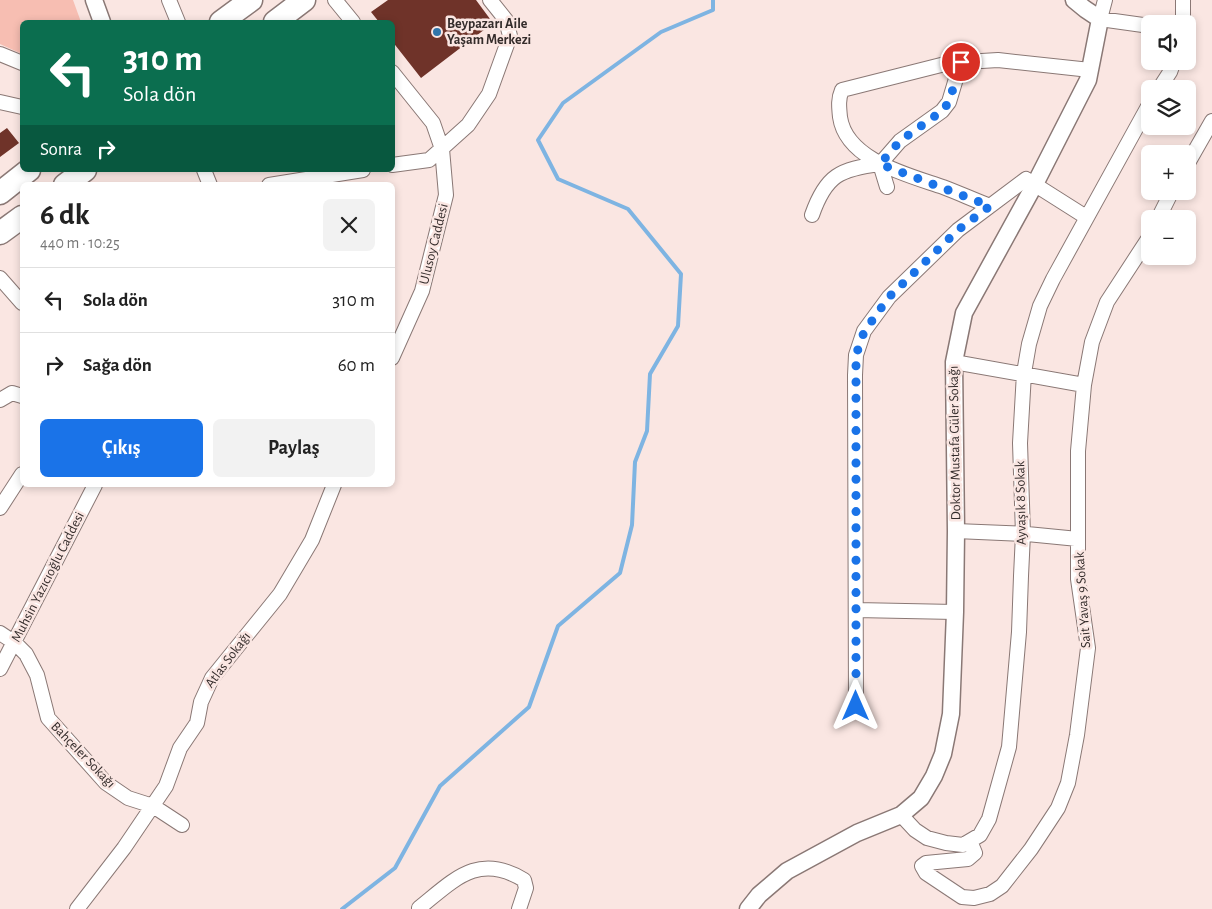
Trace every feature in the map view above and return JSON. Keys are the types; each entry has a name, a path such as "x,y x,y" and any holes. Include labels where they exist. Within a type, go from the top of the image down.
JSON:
{"highway":[{"path":"224,20 251,0"},
{"path":"279,20 304,0"},
{"path":"0,193 26,172"},
{"path":"69,182 82,172"},
{"path":"0,233 20,218"}],"street":[{"path":"94,0 101,20"},
{"path":"169,0 177,20"},
{"path":"335,0 351,20"},
{"path":"395,165 429,160 468,125 489,94 510,36 506,20 490,0"},
{"path":"1074,0 1084,9 1100,18 1141,24"},
{"name":"Doktor Mustafa Güler Sokağı","path":"748,909 759,895 787,871 856,833 900,815 921,798 934,776 943,754 951,714 955,612 954,362 964,313 1035,184 1088,80 1105,0"},
{"path":"1183,15 1184,0"},
{"path":"0,54 20,63"},
{"path":"990,206 880,164 856,147 845,134 839,108 842,90 916,70 961,62 998,60 1090,70"},
{"path":"812,215 823,189 838,175 853,167 880,164 900,141 942,111 949,102 961,62"},
{"name":"Ulusoy Caddesi","path":"395,76 433,122 442,149 446,194 422,291 395,351"},
{"path":"0,102 20,107"},
{"name":"Ayvaşık 8 Sokak","path":"970,841 980,835 989,819 1009,747 1019,632 1023,534 1020,443 1024,373 1029,344 1040,306 1086,217 1141,119"},
{"path":"1196,149 1212,121"},
{"path":"880,164 887,187"},
{"path":"288,182 350,172"},
{"path":"856,706 856,355 864,332 889,297 958,230 1026,179 1086,217"},
{"name":"Sait Yavaş 9 Sokak","path":"970,841 975,853 968,859 926,863 922,866 926,873 946,888 962,897 974,898 990,894 1002,886 1031,849 1058,808 1068,783 1077,735 1088,648 1078,579 1078,451 1084,385 1092,342 1107,302 1141,250"},
{"path":"0,278 20,301"},
{"path":"954,362 1084,385"},
{"path":"0,400 12,393 20,394"},
{"path":"0,508 20,477"},
{"name":"Muhsin Yazıcıoğlu Caddesi","path":"0,669 94,487"},
{"name":"Atlas Sokağı","path":"77,909 124,848 166,786 180,748 197,723 201,702 208,684 280,594 312,540 333,487"},
{"path":"956,531 1078,539"},
{"path":"856,610 955,612"},
{"name":"Bahçeler Sokağı","path":"0,633 15,643 26,654 37,675 48,718 106,783 128,798 153,806 182,825"},
{"path":"900,815 915,830 927,838 946,843 963,844 970,841"},
{"path":"419,908 440,889 475,868 496,869 515,874 524,880 526,888 519,909"}],"shaded area":[{"path":"0,0 73,0 80,20 20,20 20,53 0,44"}],"building":[{"name":"Beypazarı Aile Yaşam Merkezi","path":"388,0 476,0 493,23 421,78 395,45 395,20 377,20 371,12"},
{"path":"7,128 19,143 0,157 0,133"}],"waterway":[{"path":"342,909 395,868 440,786 529,707 558,626 620,573 632,525 635,462 647,431 650,374 678,326 681,274 628,209 558,179 538,140 563,103 661,32 713,10 713,0"}],"place":[{"name":"Beypazarı Aile Yaşam Merkezi","path":"437,32"}],"route":[{"path":"856,706 856,355 864,332 889,297 958,230 990,206 880,164 900,141 942,111 949,102 954,90 961,62"}]}
